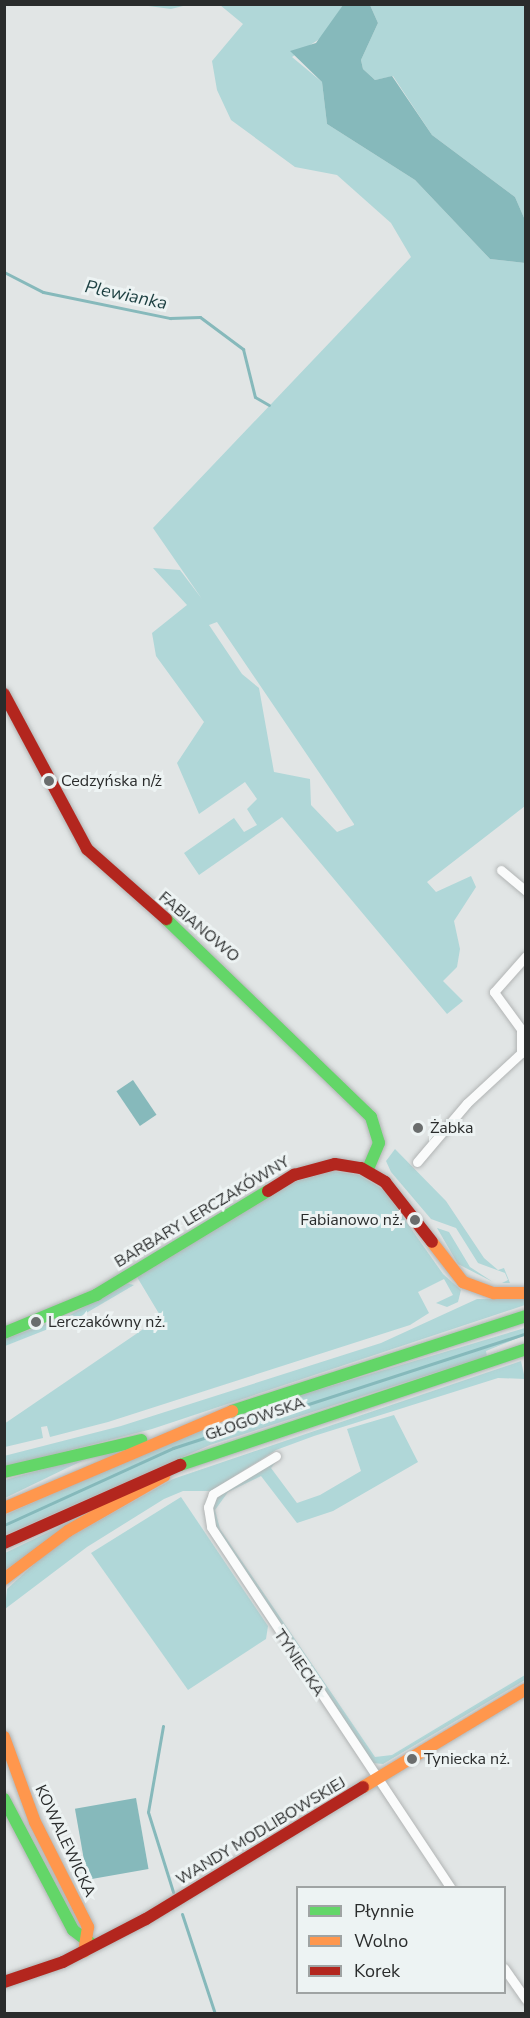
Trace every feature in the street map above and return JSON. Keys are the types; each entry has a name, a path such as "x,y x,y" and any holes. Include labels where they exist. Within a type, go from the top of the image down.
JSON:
{"street":[{"name":"FABIANOWO","path":"4,694 95,858 221,967 371,1117 379,1143 367,1171"},
{"path":"501,870 525,891"},
{"path":"417,1162 467,1103 521,1053 521,1029 494,992 525,956"},
{"name":"BARBARY LERCZAKÓWNY","path":"4,1333 96,1295 301,1172 335,1164 367,1171 400,1199 452,1273 479,1290 525,1293"},
{"name":"GŁOGOWSKA","path":"4,1508 160,1438 525,1316"},
{"name":"GŁOGOWSKA","path":"4,1543 190,1460 525,1349"},
{"path":"4,1472 160,1438"},
{"name":"TYNIECKA","path":"276,1456 213,1494 208,1507 211,1527 450,1886"},
{"path":"4,1578 68,1531 190,1460"},
{"name":"WANDY MODLIBOWSKIEJ","path":"4,1982 63,1962 115,1936 525,1689"},
{"name":"KOWALEWICKA","path":"4,1737 35,1822 87,1925 89,1947"},
{"name":"KOWALEWICKA","path":"4,1799 74,1931 89,1947"},
{"path":"87,1925 115,1936"},
{"path":"63,1962 74,1948 74,1931"},
{"path":"506,1971 525,1999"}],"shaded area":[{"path":"141,5 187,5 171,9"},
{"path":"220,5 343,5 324,36 292,57 322,82 327,124 415,180 490,259 525,263 525,806 427,882 436,892 471,876 476,887 454,921 460,949 457,967 443,981 463,1001 447,1014 282,817 199,875 184,853 234,818 244,832 257,825 247,809 257,799 245,782 199,814 177,763 204,722 156,656 152,633 187,605 153,568 180,570 202,599 153,528 411,257 391,223 337,175 295,167 231,120 217,90 212,61 243,24","holes":["217,622 354,824 337,832 311,805 310,779 274,772 259,688 242,674 209,625"]},
{"path":"343,5 370,5 378,23 361,60 363,69 375,80 392,76 432,135 515,197 525,220 525,263 490,259 415,180 327,124 322,82 290,51 316,43"},
{"path":"370,5 525,5 525,220 515,197 432,135 393,76 375,80 363,69 361,60 378,23"},
{"path":"133,1080 156,1115 140,1126 116,1091"},
{"path":"395,1149 446,1201 484,1258 498,1270 504,1268 510,1283 502,1283 508,1280 505,1273 478,1263 456,1228 431,1219 391,1172 386,1161"},
{"path":"333,1171 359,1175 384,1190 443,1274 461,1290 458,1302 447,1307 436,1303 453,1295 444,1279 418,1292 429,1313 410,1325 108,1422 50,1437 47,1426 41,1427 43,1438 5,1447 4,1424 161,1317 137,1277 293,1182"},
{"path":"437,1228 449,1232 470,1267 493,1282 458,1264"},
{"path":"126,1283 134,1285 81,1316 5,1346 5,1339 70,1315"},
{"path":"477,1299 525,1299 525,1305 152,1429 5,1467 4,1456 121,1426 381,1343"},
{"path":"525,1328 525,1335 486,1351 487,1356 210,1445 5,1535 5,1515 174,1440 304,1394"},
{"path":"521,1361 525,1379 498,1378 314,1436 276,1450 211,1491 183,1491 164,1499 87,1547 5,1609 7,1589 54,1546 173,1479"},
{"path":"394,1415 418,1462 333,1511 297,1523 261,1476 228,1492 215,1510 220,1529 375,1757 392,1755 525,1675 525,1680 383,1764 373,1763 216,1529 211,1510 216,1496 278,1459 271,1468 297,1503 320,1495 361,1471 347,1429"},
{"path":"100,1453 69,1467 5,1498 5,1480"},
{"path":"181,1497 268,1626 266,1639 188,1690 91,1553"},
{"path":"85,1516 5,1570 5,1553"},
{"path":"136,1798 149,1869 87,1880 75,1809"}],"waterway":[{"name":"Plewianka","path":"4,272 43,292 170,318 200,317 243,349 255,397 269,405"},
{"path":"4,1525 173,1448 526,1333"},
{"name":"Plewianka","path":"163,1726 148,1812 173,1892"},
{"name":"Plewianka","path":"182,1914 215,2014"}],"traffic: fast":[{"path":"166,919 371,1117 379,1143 367,1171"},
{"path":"4,1333 96,1295 268,1191"},
{"path":"232,1411 526,1316"},
{"path":"180,1465 526,1349"},
{"path":"4,1472 141,1440"},
{"path":"4,1799 73,1930 94,1946"}],"traffic: slow":[{"path":"432,1242 463,1282 494,1293 526,1293"},
{"path":"4,1508 232,1411"},
{"path":"4,1579 68,1531 164,1476"},
{"path":"363,1787 526,1689"},
{"path":"4,1737 35,1822 88,1927 84,1952"}],"traffic: jam":[{"path":"4,694 87,849 166,919"},
{"path":"268,1191 294,1175 335,1164 361,1168 385,1182 432,1242"},
{"path":"4,1543 180,1465"},
{"path":"4,1982 63,1962 146,1919 363,1787"}],"place":[{"name":"Cedzyńska n/ż","path":"49,781"},
{"name":"Żabka","path":"418,1128"},
{"name":"Fabianowo nż.","path":"415,1220"},
{"name":"Lerczakówny nż.","path":"36,1322"},
{"name":"Tyniecka nż.","path":"412,1759"}]}
